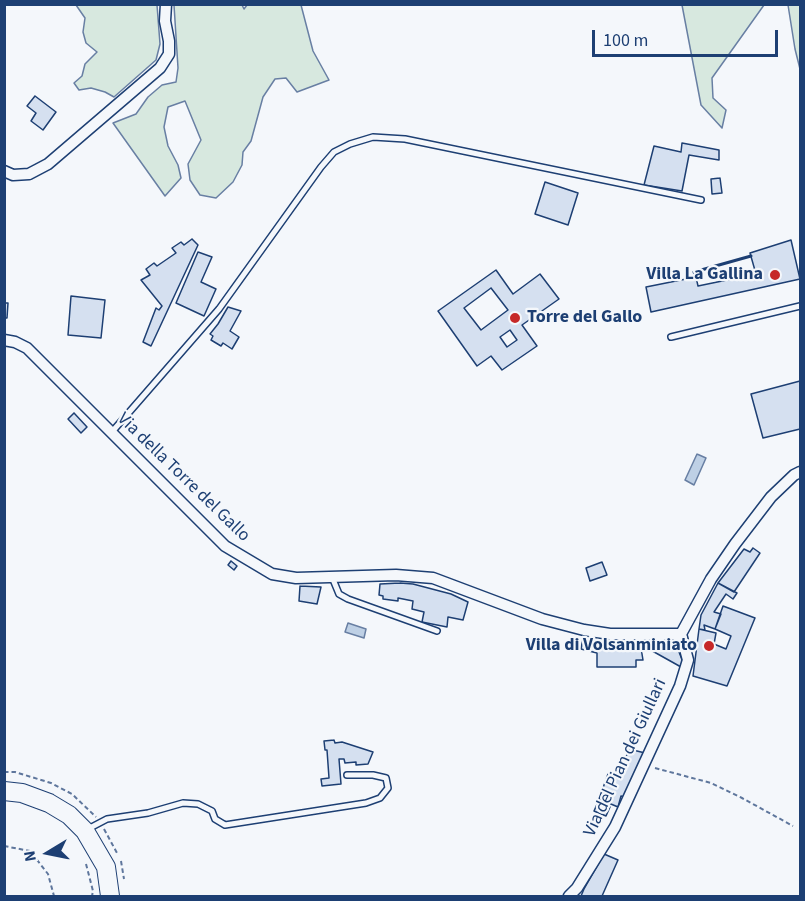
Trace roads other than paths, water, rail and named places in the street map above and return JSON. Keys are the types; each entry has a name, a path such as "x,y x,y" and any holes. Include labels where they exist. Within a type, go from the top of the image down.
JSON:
{"main road":[{"path":"4,791 22,793 49,803 69,815 85,831 105,867 110,897"}],"street":[{"path":"4,171 13,176 29,174 48,164 160,68 169,54 166,4"},
{"name":"Via della Torre del Gallo","path":"4,340 27,348 225,546 272,574 296,578 396,575 433,578 542,619 578,628 610,634 681,634"},
{"path":"681,634 711,579 735,544 771,496 801,471"},
{"name":"Via del Pian dei Giullari","path":"569,897 615,827 680,686 688,660 681,634"}],"lane":[{"path":"111,433 219,309 321,166 334,152 350,144 373,137 405,139 701,200"},
{"path":"671,337 801,306"},
{"path":"332,577 339,594 348,599 437,631"},
{"path":"85,831 107,819 147,813 183,803 198,804 212,810 215,819 220,823 235,824 366,803 380,798 388,788 386,778 373,775 347,775"}],"water":[{"path":"697,454 706,458 694,485 685,480"},
{"path":"348,623 366,629 364,638 345,632"}],"place":[{"name":"Villa La Gallina","path":"775,275"},
{"name":"Torre del Gallo","path":"515,318"},
{"name":"Villa di Volsanminiato","path":"709,646"}]}
